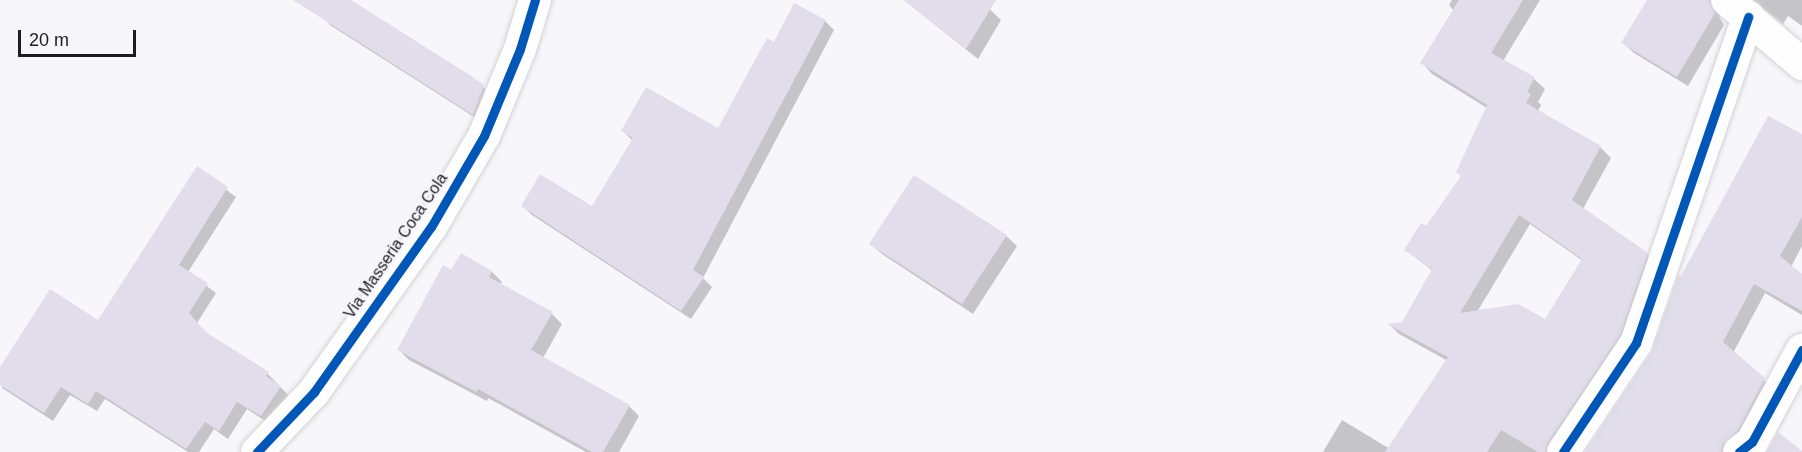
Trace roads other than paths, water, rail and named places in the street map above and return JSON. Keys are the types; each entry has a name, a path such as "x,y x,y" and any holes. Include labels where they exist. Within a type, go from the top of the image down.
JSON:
{"street":[{"name":"Via Masseria Coca Cola","path":"257,452 314,392 431,226 484,136 520,49 535,0"},
{"path":"1563,452 1636,343 1738,8 1802,64"},
{"path":"1739,452 1752,442 1802,350"}]}
